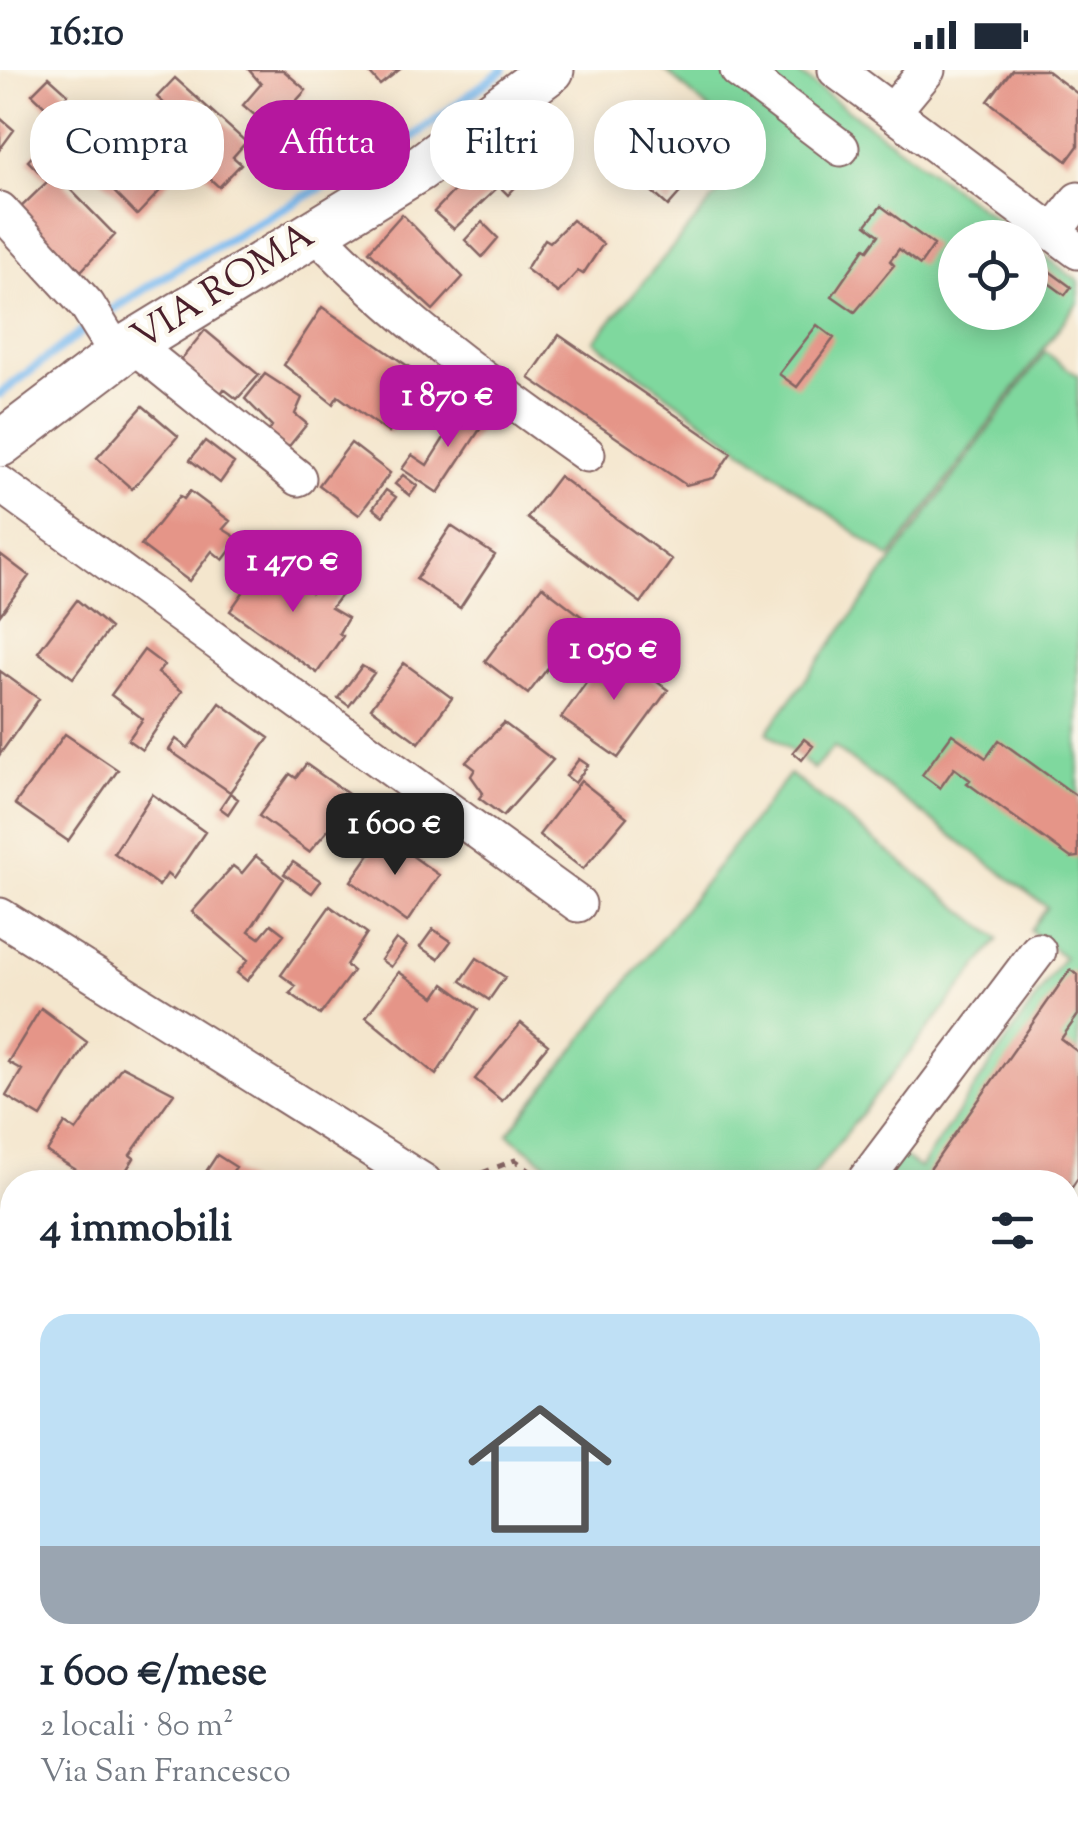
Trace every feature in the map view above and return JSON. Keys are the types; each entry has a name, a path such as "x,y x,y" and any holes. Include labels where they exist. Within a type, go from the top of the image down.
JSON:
{"main road":[{"name":"VIA ROMA","path":"0,444 119,345 420,168 552,70"}],"street":[{"path":"738,70 840,148"},
{"path":"836,70 1065,242 1078,200"},
{"path":"893,111 927,70"},
{"path":"0,210 87,304 119,345 298,478"},
{"path":"314,232 354,273 496,390 587,454"},
{"path":"0,484 578,904"},
{"path":"0,916 405,1170"},
{"path":"873,1170 1038,951"}],"green space":[{"path":"665,70 794,70 997,220 938,220 938,330 1048,330 1048,258 1078,281 1078,302 890,558 594,341 720,190 766,190 766,100 698,100"},
{"path":"1045,352 1078,376 1078,1170 889,1170 900,1155 920,1168 1064,957 1030,930 1047,907 834,747 814,769 767,732"},
{"path":"790,774 999,939 817,1170 554,1170 508,1134"}],"building":[{"path":"249,70 283,70 306,90 297,100 247,100 261,84"},
{"path":"367,70 399,70 380,85"},
{"path":"1012,70 1046,70 1078,94 1078,146 1067,161 988,101"},
{"path":"49,77 68,94 62,100 38,100 32,94"},
{"path":"175,78 199,100 160,100 157,97"},
{"path":"0,118 14,130 0,149"},
{"path":"224,122 244,140 233,157 241,164 224,182"},
{"path":"39,190 71,190 115,235 81,271 17,211"},
{"path":"112,190 161,190 137,215"},
{"path":"455,190 495,190 454,229 434,212"},
{"path":"650,190 682,190 668,206"},
{"path":"881,206 934,245 920,265 899,249 890,261 894,265 855,312 832,296 865,248 868,250 879,235 866,225"},
{"path":"402,214 463,277 433,310 369,251"},
{"path":"572,220 603,244 583,274 578,271 558,293 526,269 545,239 550,242"},
{"path":"482,222 498,238 482,257 465,240"},
{"path":"1048,270 1071,287 1065,295 1048,283"},
{"path":"322,307 428,380 389,433 338,396 333,404 284,365"},
{"path":"817,325 834,338 797,387 779,374"},
{"path":"205,330 259,375 237,399 224,389 220,395 179,362"},
{"path":"559,335 731,453 714,478 686,485 529,378"},
{"path":"265,374 302,398 295,414 307,424 286,450 267,434 272,426 245,399"},
{"path":"466,403 488,417 438,493 402,469 412,455 427,465"},
{"path":"143,406 178,436 132,489 97,458"},
{"path":"205,441 234,463 220,483 190,460"},
{"path":"351,443 390,473 359,515 319,485"},
{"path":"403,475 417,486 410,496 395,484"},
{"path":"559,476 672,560 641,603 527,518"},
{"path":"386,490 396,497 383,516 373,508"},
{"path":"190,491 230,521 223,529 239,539 223,560 212,551 189,581 141,545 180,496 184,499"},
{"path":"451,526 495,555 460,608 416,579"},
{"path":"0,554 29,576 0,615"},
{"path":"273,562 311,593 323,577 343,592 331,608 348,618 339,633 343,636 317,673 230,611 260,568 266,572"},
{"path":"542,586 585,619 528,694 485,661"},
{"path":"77,600 110,628 73,678 38,652"},
{"path":"611,648 668,690 618,758 561,718"},
{"path":"144,650 164,665 158,673 182,691 142,750 128,740 143,719 111,695"},
{"path":"404,663 452,698 419,743 371,708"},
{"path":"362,666 374,673 349,706 338,698"},
{"path":"0,671 39,699 0,754"},
{"path":"220,703 269,738 230,792 169,750 176,739 188,748"},
{"path":"504,723 553,760 503,816 479,798 483,793 471,776 475,769 466,762"},
{"path":"65,734 118,770 68,841 15,804"},
{"path":"952,734 986,758 999,740 1078,797 1078,857 1071,858 967,783 970,780 954,768 940,788 922,775"},
{"path":"804,739 813,746 802,760 793,752"},
{"path":"579,759 588,765 575,783 566,776"},
{"path":"306,764 355,799 309,852 259,816 290,774 296,778"},
{"path":"581,781 627,817 583,869 539,835"},
{"path":"230,793 238,799 228,814 220,808"},
{"path":"152,794 205,832 173,879 167,874 159,886 114,853"},
{"path":"383,835 439,875 407,922 351,881"},
{"path":"256,856 284,879 249,931 259,938 271,924 284,934 247,981 237,973 248,960 192,912 233,866 242,873"},
{"path":"293,862 321,881 312,893 284,874"},
{"path":"330,906 367,933 346,965 353,971 320,1015 290,993 296,986 281,975"},
{"path":"433,929 451,941 438,959 420,947"},
{"path":"396,939 406,946 391,967 381,960"},
{"path":"477,958 505,977 489,1000 461,981"},
{"path":"1070,970 1078,975 1078,1015 1061,1039 1078,1052 1078,1170 929,1170"},
{"path":"399,972 435,997 444,984 478,1009 436,1075 366,1017"},
{"path":"41,1008 87,1042 41,1117 6,1096 22,1070 8,1062"},
{"path":"521,1023 548,1045 502,1101 475,1079"},
{"path":"122,1066 174,1093 130,1155 134,1158 126,1170 76,1170 47,1152 65,1123 76,1131"},
{"path":"217,1155 236,1167 234,1170 207,1170"}],"waterway":[{"path":"101,317 189,261 414,136 503,70"},
{"path":"0,394 89,326"}]}
